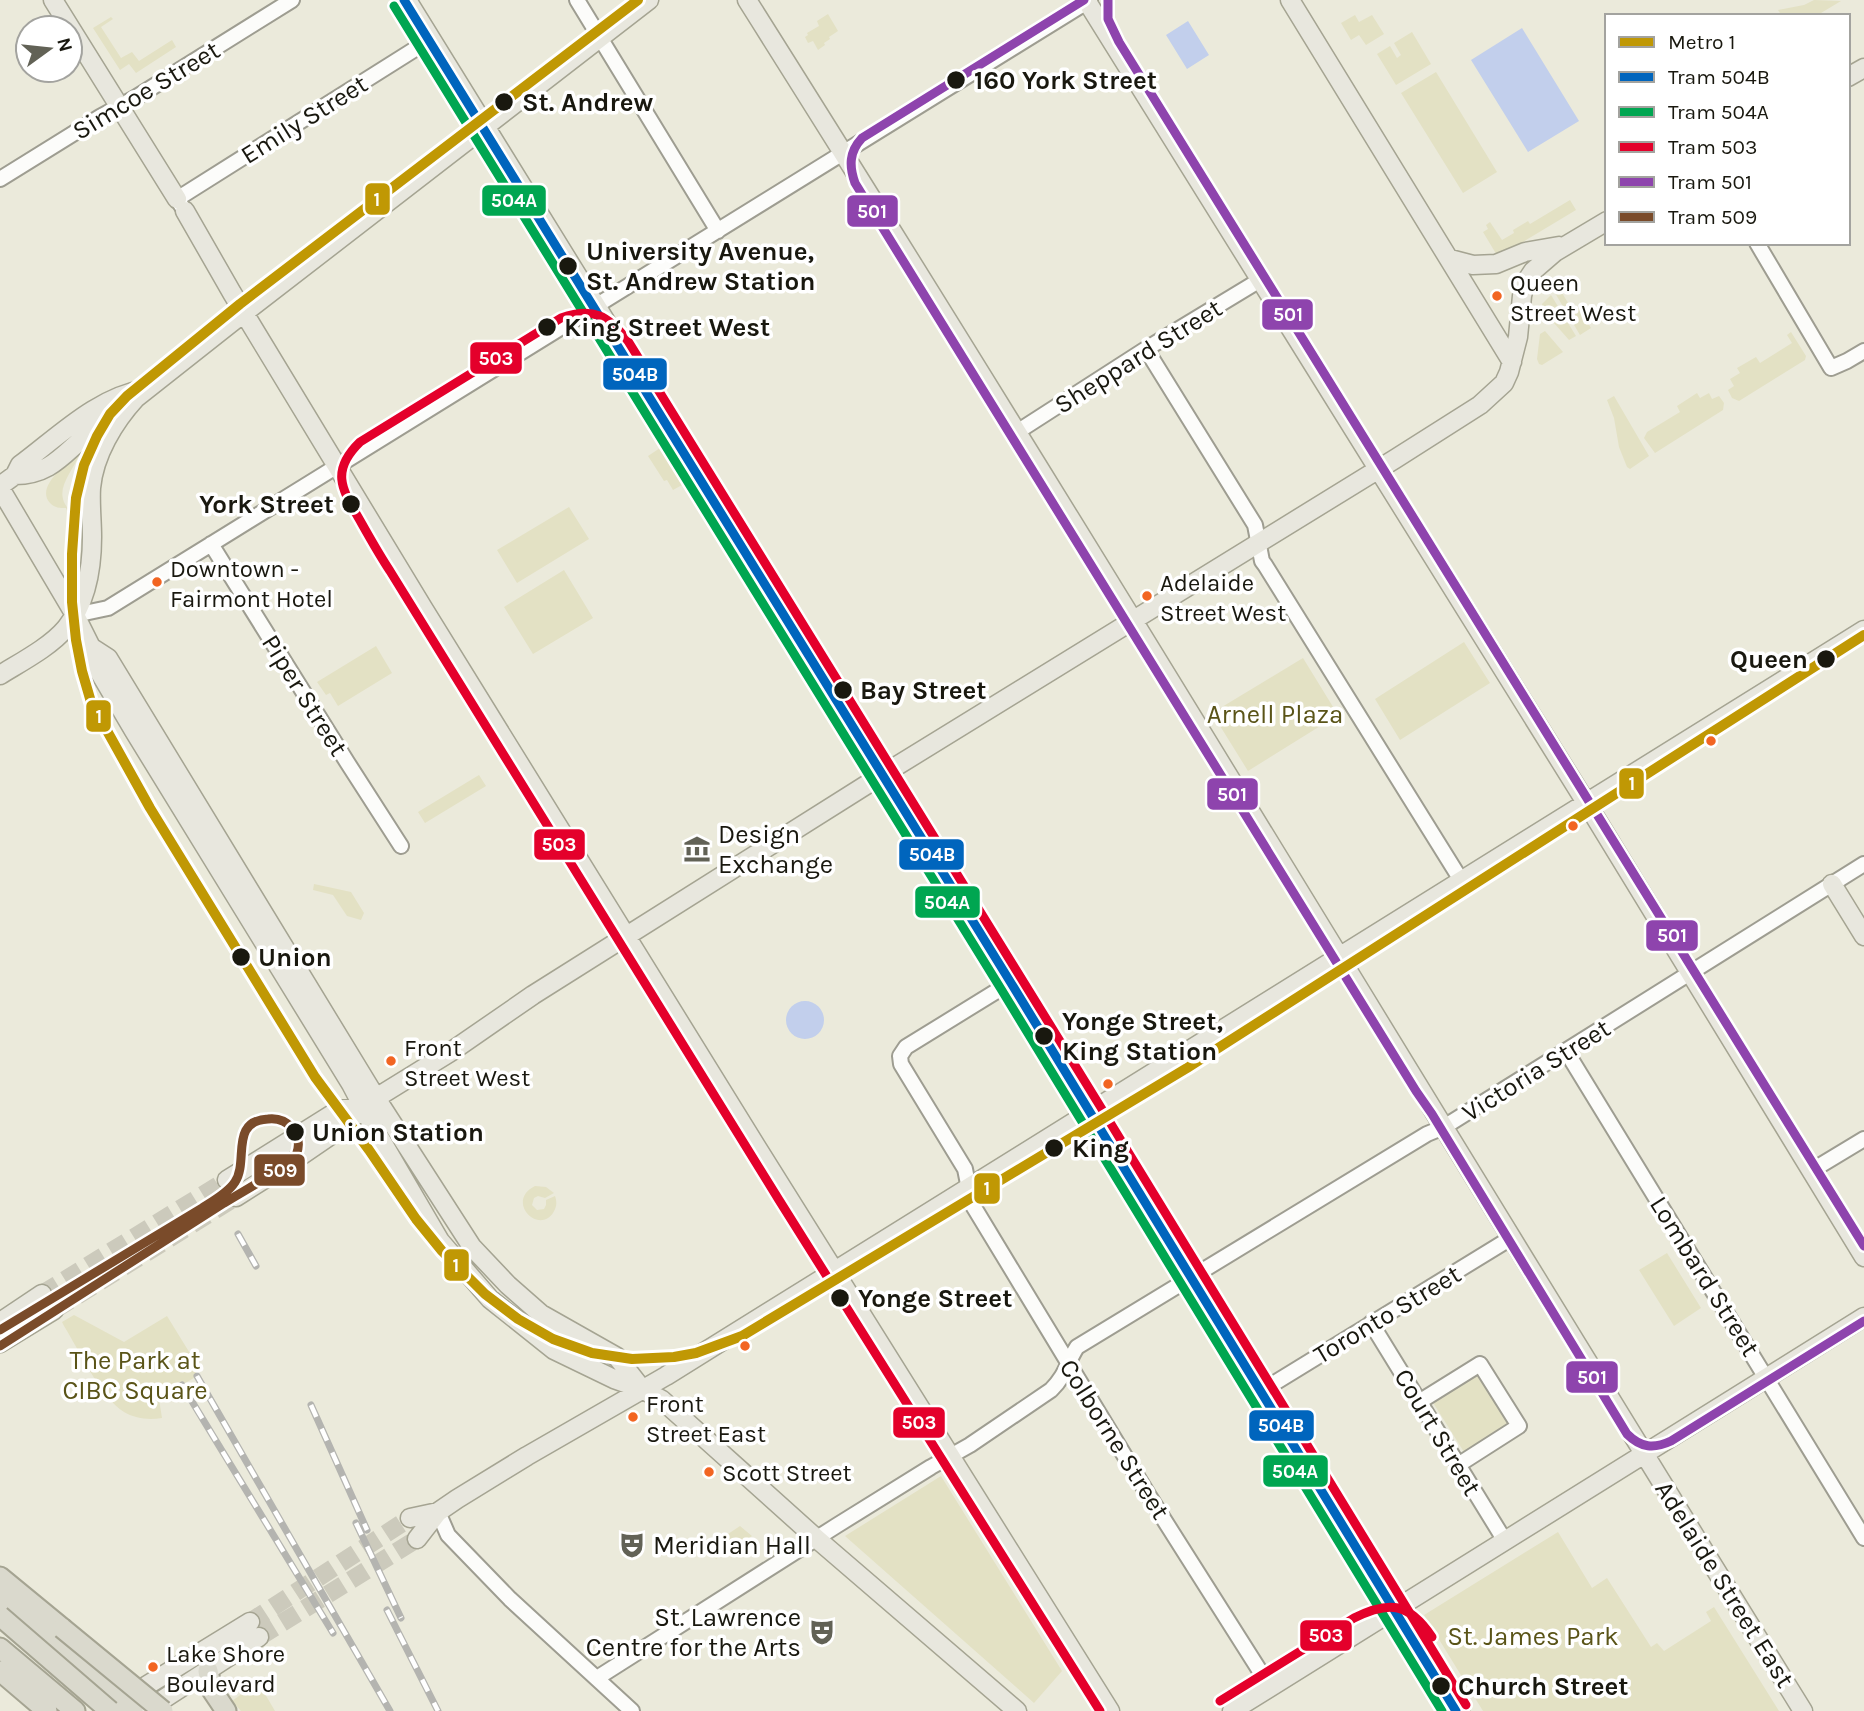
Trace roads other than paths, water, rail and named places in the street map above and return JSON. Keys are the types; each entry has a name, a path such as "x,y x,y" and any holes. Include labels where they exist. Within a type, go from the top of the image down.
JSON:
{"highway":[{"path":"0,1577 163,1711"},
{"path":"0,1597 118,1708"},
{"path":"0,1616 118,1708"},
{"path":"62,1628 146,1711"},
{"path":"0,1647 75,1711"},
{"path":"0,1671 47,1711"},
{"path":"208,1671 212,1690 226,1711"}],"main road":[{"path":"53,0 181,205 423,608 1110,1711"},
{"path":"407,0 1460,1711"},
{"path":"15,475 37,473 49,466 99,425 124,411 147,389 244,312 649,0"},
{"path":"747,0 1017,432 1339,957"},
{"path":"1290,0 1512,362"},
{"path":"1088,1 1586,803 1864,1257"},
{"path":"236,1197 347,1124 370,1102 452,1051 533,995 1480,405 1504,383 1512,362 1525,283 1533,271 1544,261 1605,222"},
{"path":"1450,259 1473,265 1496,264 1525,252 1570,244"},
{"path":"147,389 122,394 96,408 20,466 15,475 0,487 91,647 108,658 140,727 274,944 351,1084 370,1102 472,1247 508,1285 559,1326 617,1357 642,1389"},
{"path":"0,676 56,639 75,615 91,565 93,475 102,449 124,411"},
{"path":"416,1539 438,1512 527,1456 666,1376 1864,630"},
{"path":"1832,884 1864,936"},
{"name":"Adelaide Street East","path":"1339,957 1803,1711"},
{"path":"227,1180 339,1110 370,1102"},
{"path":"370,1102 381,1140 440,1241 490,1299 554,1350 662,1400 817,1539 1017,1711"},
{"path":"440,1241 459,1228"},
{"path":"0,1322 43,1294"},
{"path":"0,1343 54,1310"},
{"path":"1232,1711 1864,1317"},
{"path":"547,1344 559,1326"},
{"path":"410,1518 438,1512"},
{"path":"118,1708 254,1630 208,1671 146,1711"}],"street":[{"name":"Simcoe Street","path":"0,179 292,0"},
{"path":"577,0 718,231"},
{"path":"75,615 108,608 1088,1"},
{"name":"Emily Street","path":"181,205 308,116 432,39"},
{"path":"1758,245 1831,368 1864,351"},
{"name":"Sheppard Street","path":"1017,432 1260,280"},
{"path":"1146,349 1255,525 1262,561 1461,880"},
{"name":"Piper Street","path":"211,544 401,846"},
{"name":"Victoria Street","path":"1069,1365 1077,1347 1444,1127 1864,864"},
{"name":"Colborne Street","path":"1013,981 906,1047 901,1052 903,1069 965,1169 972,1204 1270,1687"},
{"name":"Lombard Street","path":"1566,1051 1864,1538"},
{"path":"1811,1171 1864,1139"},
{"name":"Toronto Street","path":"1263,1390 1511,1238"},
{"name":"Court Street","path":"1371,1324 1505,1541"},
{"path":"1419,1402 1480,1364 1519,1426 1458,1465"},
{"path":"597,1678 950,1457 1051,1390 1062,1379 1069,1365"},
{"path":"438,1512 448,1535 510,1599 632,1711"}],"water":[{"path":"1188,21 1209,55 1187,69 1166,35"},
{"path":"1522,28 1579,121 1528,152 1471,60"},
{"path":"805,1001 819,1006 824,1020 819,1034 805,1039 791,1034 786,1020 791,1006"}],"tunnel":[{"path":"42,1294 227,1180"},
{"path":"54,1310 236,1197"},
{"path":"250,1622 410,1518"},
{"path":"259,1637 417,1539"}],"railway":[{"path":"238,1234 256,1266"},
{"path":"197,1376 390,1711"},
{"path":"182,1385 333,1633"},
{"path":"311,1405 367,1530"},
{"path":"356,1523 401,1618"},
{"path":"387,1610 438,1711"}],"metro line":[{"name":"1","path":"638,0 240,304 127,396 110,414 84,465 76,498 72,554 72,602 76,640 91,702 150,808 315,1077 416,1219 442,1251 485,1294 518,1319 553,1339 592,1353 632,1359 696,1353 742,1336 1187,1068 1864,635"}],"tram line":[{"name":"504B","path":"404,0 1011,983 1456,1711"},
{"name":"501","path":"1084,0 862,138 851,159 855,183 1432,1114 1627,1434 1648,1446 1671,1441 1864,1321"},
{"name":"501","path":"1108,0 1108,19 1119,42 1864,1246"},
{"name":"504A","path":"394,6 1001,989 1442,1711"},
{"name":"503","path":"1100,1711 779,1200 383,560 345,492 342,483 344,463 360,442 561,318 582,313 599,316 614,325 628,341 1466,1705"},
{"name":"509","path":"0,1330 224,1193 232,1186 239,1173 244,1134 256,1121 278,1120 295,1132 298,1149 295,1157 286,1166 0,1346"},
{"name":"503","path":"1220,1701 1367,1612 1388,1607 1407,1611 1432,1637"}],"place":[{"name":"160 York Street","path":"956,80"},
{"name":"St. Andrew","path":"504,102"},
{"name":"University Avenue, St. Andrew Station","path":"568,266"},
{"name":"Queen Street West","path":"1497,296"},
{"name":"King Street West","path":"547,327"},
{"name":"York Street","path":"351,504"},
{"name":"Downtown - Fairmont Hotel","path":"157,582"},
{"name":"Adelaide Street West","path":"1147,596"},
{"name":"Queen","path":"1826,659"},
{"name":"Bay Street","path":"843,690"},
{"name":"Design Exchange","path":"697,849"},
{"name":"Union","path":"241,957"},
{"name":"Yonge Street, King Station","path":"1044,1036"},
{"name":"Front Street West","path":"391,1061"},
{"name":"Union Station","path":"295,1132"},
{"name":"King","path":"1054,1148"},
{"name":"Yonge Street","path":"840,1298"},
{"name":"Front Street East","path":"633,1417"},
{"name":"Scott Street","path":"709,1472"},
{"name":"Meridian Hall","path":"632,1545"},
{"name":"St. Lawrence Centre for the Arts","path":"822,1632"},
{"name":"Lake Shore Boulevard","path":"153,1667"},
{"name":"Church Street","path":"1441,1686"}],"park label":[{"name":"Arnell Plaza","path":"1275,714"},
{"name":"The Park at CIBC Square","path":"135,1375"},
{"name":"St. James Park","path":"1533,1636"}]}
